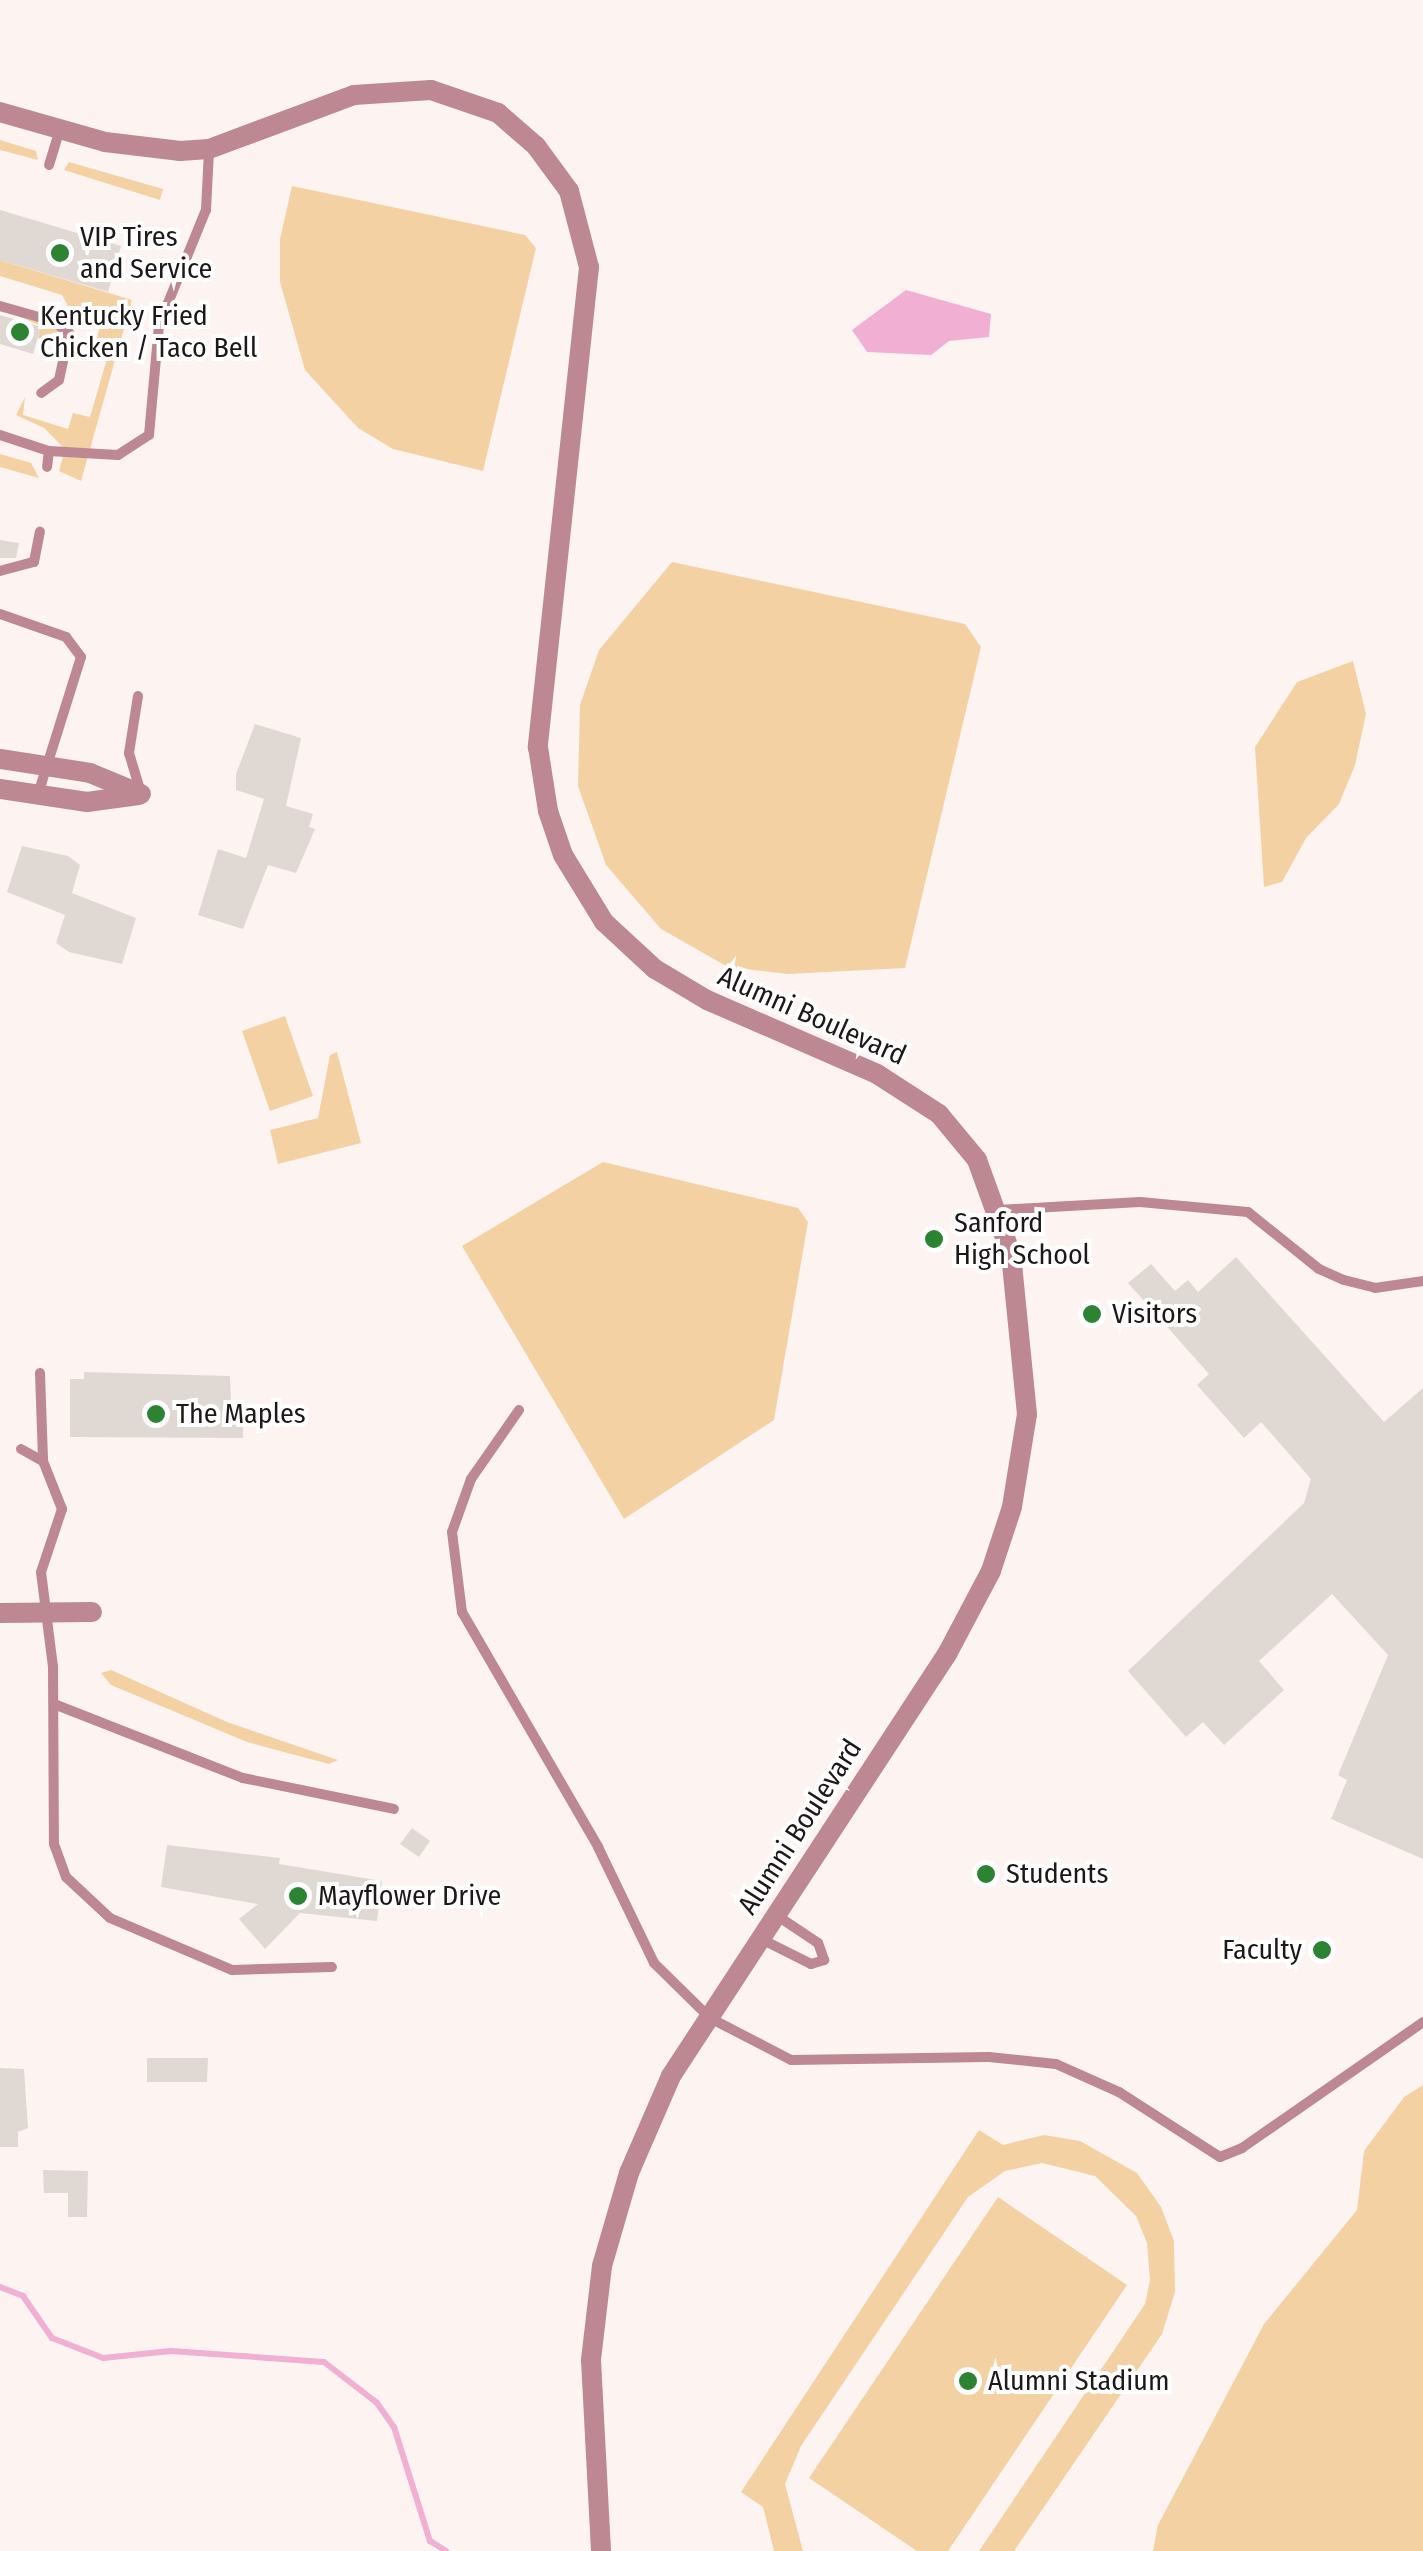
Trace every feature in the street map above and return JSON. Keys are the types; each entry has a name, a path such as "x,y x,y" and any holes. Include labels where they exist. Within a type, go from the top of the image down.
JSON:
{"street":[{"name":"Alumni Boulevard","path":"0,112 145,150 209,148 354,96 431,90 498,114 552,165 580,216 589,268 538,746 548,811 563,855 604,922 654,969 707,1000 877,1074 932,1108 977,1160 998,1210 1018,1288 1027,1367 1024,1449 1001,1545 947,1654 671,2076 642,2140 602,2266 590,2426 601,2551"},
{"path":"0,759 44,769 90,773 141,794"},
{"path":"0,789 87,802 141,794"},
{"path":"0,1614 92,1612"}],"lane":[{"path":"49,166 60,129"},
{"path":"0,435 49,451 118,455 149,435 159,325 206,210 209,148"},
{"path":"0,306 53,321 68,333 59,380 41,393"},
{"path":"46,467 49,451"},
{"path":"0,571 34,562 40,532"},
{"path":"0,614 66,637 80,657 37,795"},
{"path":"138,696 129,754 141,794"},
{"path":"998,1210 1140,1202 1248,1212 1319,1269 1344,1280 1375,1288 1423,1281"},
{"path":"40,1373 43,1461 62,1510 42,1572 54,1704 54,1844 78,1894 110,1918 232,1970 332,1967"},
{"path":"520,1410 471,1479 452,1532 462,1612 598,1846 654,1963 681,1996 710,2018 791,2060 989,2057 1056,2064 1119,2092 1220,2156 1242,2148 1423,2022"},
{"path":"21,1449 43,1461"},
{"path":"54,1704 242,1778 394,1809"},
{"path":"760,1938 810,1964 824,1960 818,1943 775,1914"}],"shaded area":[{"path":"0,140 36,151 38,160 0,150"},
{"path":"69,162 163,189 160,200 64,170"},
{"path":"292,186 525,235 536,248 483,471 393,449 358,428 305,370 280,282 280,239"},
{"path":"0,260 132,300 81,481 59,471 65,449 44,428 16,415 25,397 23,415 68,429 73,413 90,417 108,355 94,351 103,313 87,309 85,314 69,308 62,295 0,276"},
{"path":"906,290 991,314 989,337 949,341 931,355 867,352 852,330"},
{"path":"16,315 57,327 62,345 38,338 41,326"},
{"path":"0,454 31,463 39,478 0,467"},
{"path":"672,562 965,624 981,647 905,968 788,974 728,967 661,929 606,865 578,786 580,705 599,650"},
{"path":"1353,661 1366,714 1355,765 1339,804 1306,838 1282,882 1264,887 1255,747 1297,682"},
{"path":"285,1016 313,1096 270,1111 242,1031"},
{"path":"337,1052 361,1143 278,1164 270,1130 318,1118 330,1055"},
{"path":"603,1162 798,1208 808,1222 774,1420 624,1519 462,1246"},
{"path":"111,1670 227,1722 338,1760 329,1764 247,1742 111,1685 101,1673"},
{"path":"1423,2085 1423,2551 1153,2551 1158,2525 1264,2324 1357,2210 1364,2151 1404,2097"},
{"path":"979,2130 1003,2145 1044,2135 1080,2141 1137,2173 1161,2207 1174,2241 1175,2292 1162,2334 1014,2551 979,2551 1145,2304 1150,2280 1147,2243 1136,2216 1095,2176 1042,2163 1005,2171 968,2197 801,2446 785,2484 803,2551 774,2551 763,2507 741,2492"},
{"name":"Alumni Stadium","path":"998,2197 1127,2285 948,2551 917,2551 809,2478"}],"building":[{"name":"VIP Tires and Service","path":"0,210 121,246 108,292 0,260"},
{"name":"Kentucky Fried Chicken / Taco Bell","path":"0,315 41,327 33,354 0,344"},
{"path":"0,540 19,543 16,558 0,558"},
{"path":"255,724 301,738 286,806 313,814 309,827 315,829 296,873 268,865 243,929 198,915 218,849 246,858 264,799 236,790 236,774"},
{"path":"22,846 68,856 80,865 72,893 136,918 122,964 69,952 56,943 65,915 7,892"},
{"name":"Sanford High School","path":"1236,1257 1384,1422 1423,1388 1423,1859 1331,1819 1347,1780 1338,1775 1388,1655 1332,1594 1259,1661 1284,1690 1224,1745 1203,1722 1186,1737 1128,1671 1304,1503 1311,1479 1261,1422 1244,1438 1197,1385 1209,1374 1128,1283 1151,1264 1175,1291 1188,1280 1198,1292"},
{"name":"The Maples","path":"84,1372 230,1376 231,1403 243,1403 243,1438 70,1437 70,1379 84,1379"},
{"path":"412,1828 430,1841 419,1857 400,1844"},
{"name":"Mayflower Drive","path":"167,1845 280,1858 279,1864 382,1881 377,1921 300,1913 265,1949 239,1919 258,1904 161,1887"},
{"path":"147,2058 208,2058 207,2082 147,2082"},
{"path":"0,2068 24,2069 28,2128 18,2132 18,2147 0,2147"},
{"path":"43,2170 88,2171 87,2217 68,2217 68,2193 44,2193"}],"waterway":[{"path":"0,2287 23,2296 52,2338 103,2358 171,2351 324,2362 377,2403 394,2427 430,2541 446,2551"}],"place":[{"name":"VIP Tires and Service","path":"60,253"},
{"name":"Kentucky Fried Chicken / Taco Bell","path":"20,332"},
{"name":"Sanford High School","path":"934,1239"},
{"name":"Visitors","path":"1092,1314"},
{"name":"The Maples","path":"156,1414"},
{"name":"Students","path":"986,1874"},
{"name":"Mayflower Drive","path":"298,1896"},
{"name":"Faculty","path":"1322,1950"},
{"name":"Alumni Stadium","path":"968,2381"}]}
